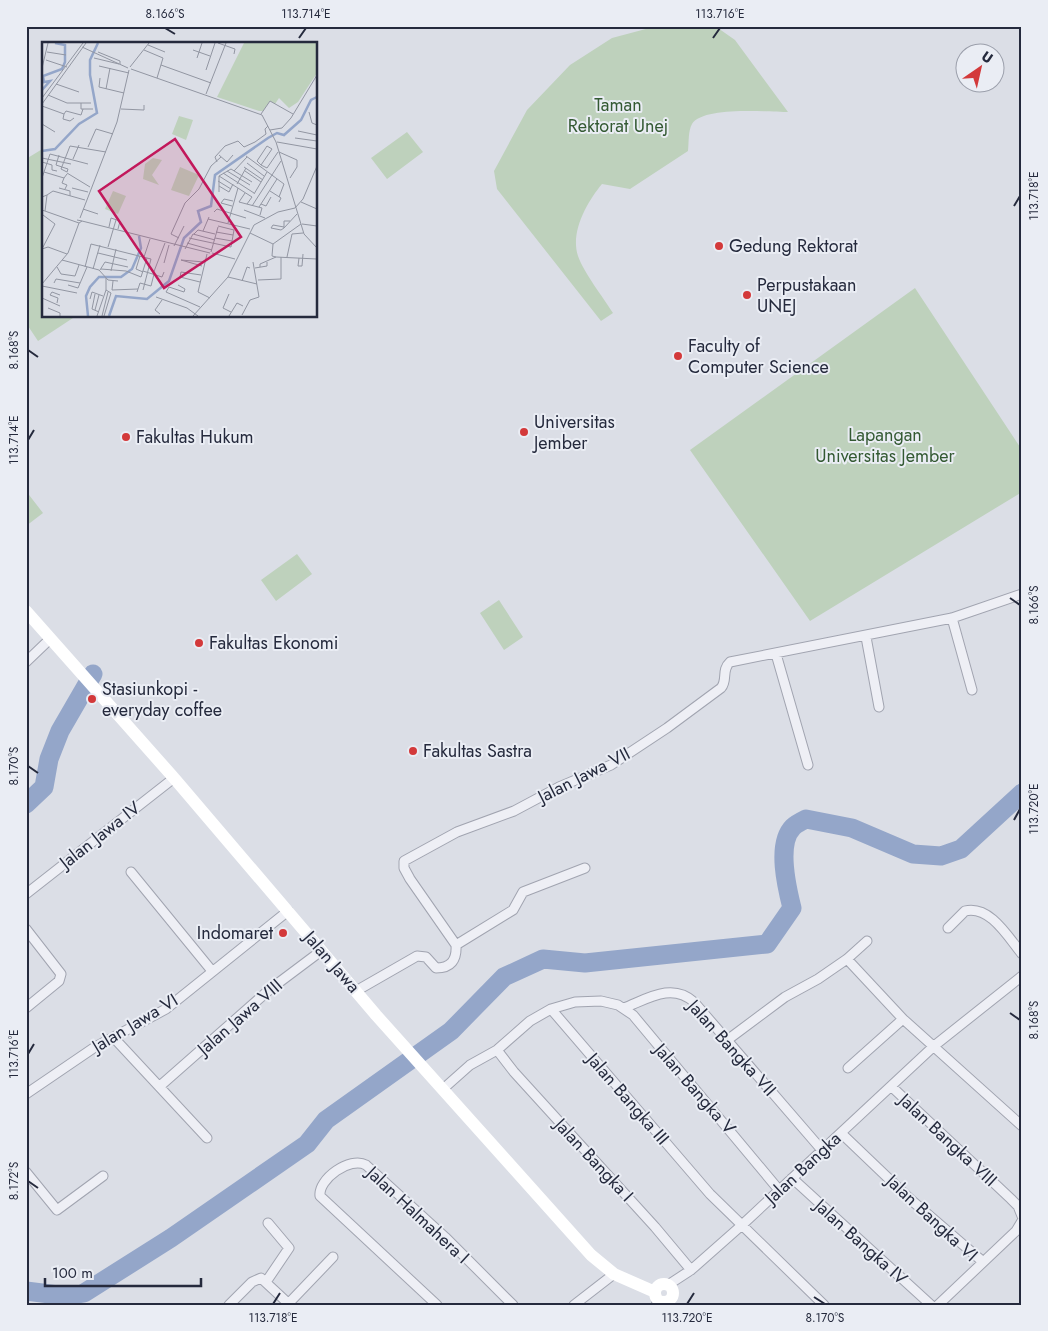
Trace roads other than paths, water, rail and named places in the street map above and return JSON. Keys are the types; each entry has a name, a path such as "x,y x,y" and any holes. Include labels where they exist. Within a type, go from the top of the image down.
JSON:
{"main road":[{"name":"Jalan Jawa","path":"26,611 174,778 393,1034 585,1248 614,1274 663,1300"},
{"path":"663,1300 672,1290 668,1285"}],"street":[{"name":"Jalan Jawa VII","path":"456,945 410,879 404,868 404,861 457,832 514,811 559,787 611,765 667,728 721,688 724,682 724,669 730,662 866,637 952,618 1022,594"},
{"path":"952,618 972,690"},
{"path":"866,637 879,707"},
{"path":"26,662 50,639"},
{"path":"776,654 808,765"},
{"name":"Jalan Jawa IV","path":"26,894 174,778"},
{"path":"356,990 417,956 426,957 436,968 446,968 454,962 457,953 456,945 513,910 523,892 586,868"},
{"path":"131,872 212,971"},
{"name":"Jalan Jawa VI","path":"26,1094 96,1047 166,1009 288,911"},
{"path":"948,928 965,911 980,911 994,920 1022,954"},
{"path":"26,1008 61,977 61,974 28,935"},
{"path":"726,1041 785,997 818,979 847,959 867,941"},
{"name":"Jalan Jawa VIII","path":"160,1086 269,990 321,951"},
{"path":"847,959 903,1019 1020,1120"},
{"name":"Jalan Bangka","path":"668,1285 691,1270 742,1225 934,1046 1022,976"},
{"name":"Jalan Bangka VII","path":"624,1008 666,993 679,992 694,1002 821,1150"},
{"name":"Jalan Bangka V","path":"551,1009 575,1002 601,1001 624,1008 633,1015 779,1190"},
{"path":"439,1084 497,1050 530,1020 551,1009"},
{"name":"Jalan Bangka III","path":"551,1009 710,1194 824,1305"},
{"path":"848,1068 903,1019"},
{"path":"114,1038 207,1138"},
{"name":"Jalan Bangka I","path":"497,1050 514,1072 656,1227 691,1270"},
{"name":"Jalan Bangka VIII","path":"892,1087 1018,1206 1022,1216"},
{"name":"Jalan Bangka VI","path":"841,1133 910,1199 982,1261 938,1305"},
{"name":"Jalan Halmahera I","path":"437,1305 319,1194 323,1185 343,1166 355,1162 366,1166 397,1193 513,1305"},
{"path":"26,1172 57,1210 103,1176"},
{"name":"Jalan Bangka IV","path":"792,1178 931,1305"},
{"path":"982,1261 1016,1231 1022,1221"},
{"path":"266,1282 289,1248 268,1222"},
{"path":"229,1305 257,1278 261,1278 266,1282 289,1304 334,1257"},
{"path":"574,1305 614,1274"}],"waterway":[{"path":"26,804 44,787 49,759 60,731 93,674"},
{"path":"26,1291 66,1296 84,1293 171,1238 307,1144 326,1120 451,1031 504,977 543,959 585,963 767,944 792,908 784,866 785,844 793,827 806,819 852,828 913,854 941,856 961,849 1022,793"}],"place":[{"name":"Gedung Rektorat","path":"719,246"},
{"name":"Perpustakaan UNEJ","path":"747,295"},
{"name":"Faculty of Computer Science","path":"678,356"},
{"name":"Universitas Jember","path":"524,432"},
{"name":"Fakultas Hukum","path":"126,437"},
{"name":"Fakultas Ekonomi","path":"199,643"},
{"name":"Stasiunkopi - everyday coffee","path":"92,699"},
{"name":"Fakultas Sastra","path":"413,751"},
{"name":"Indomaret","path":"283,933"}],"park label":[{"name":"Taman Rektorat Unej","path":"618,115"},
{"name":"Lapangan Universitas Jember","path":"885,445"}]}
